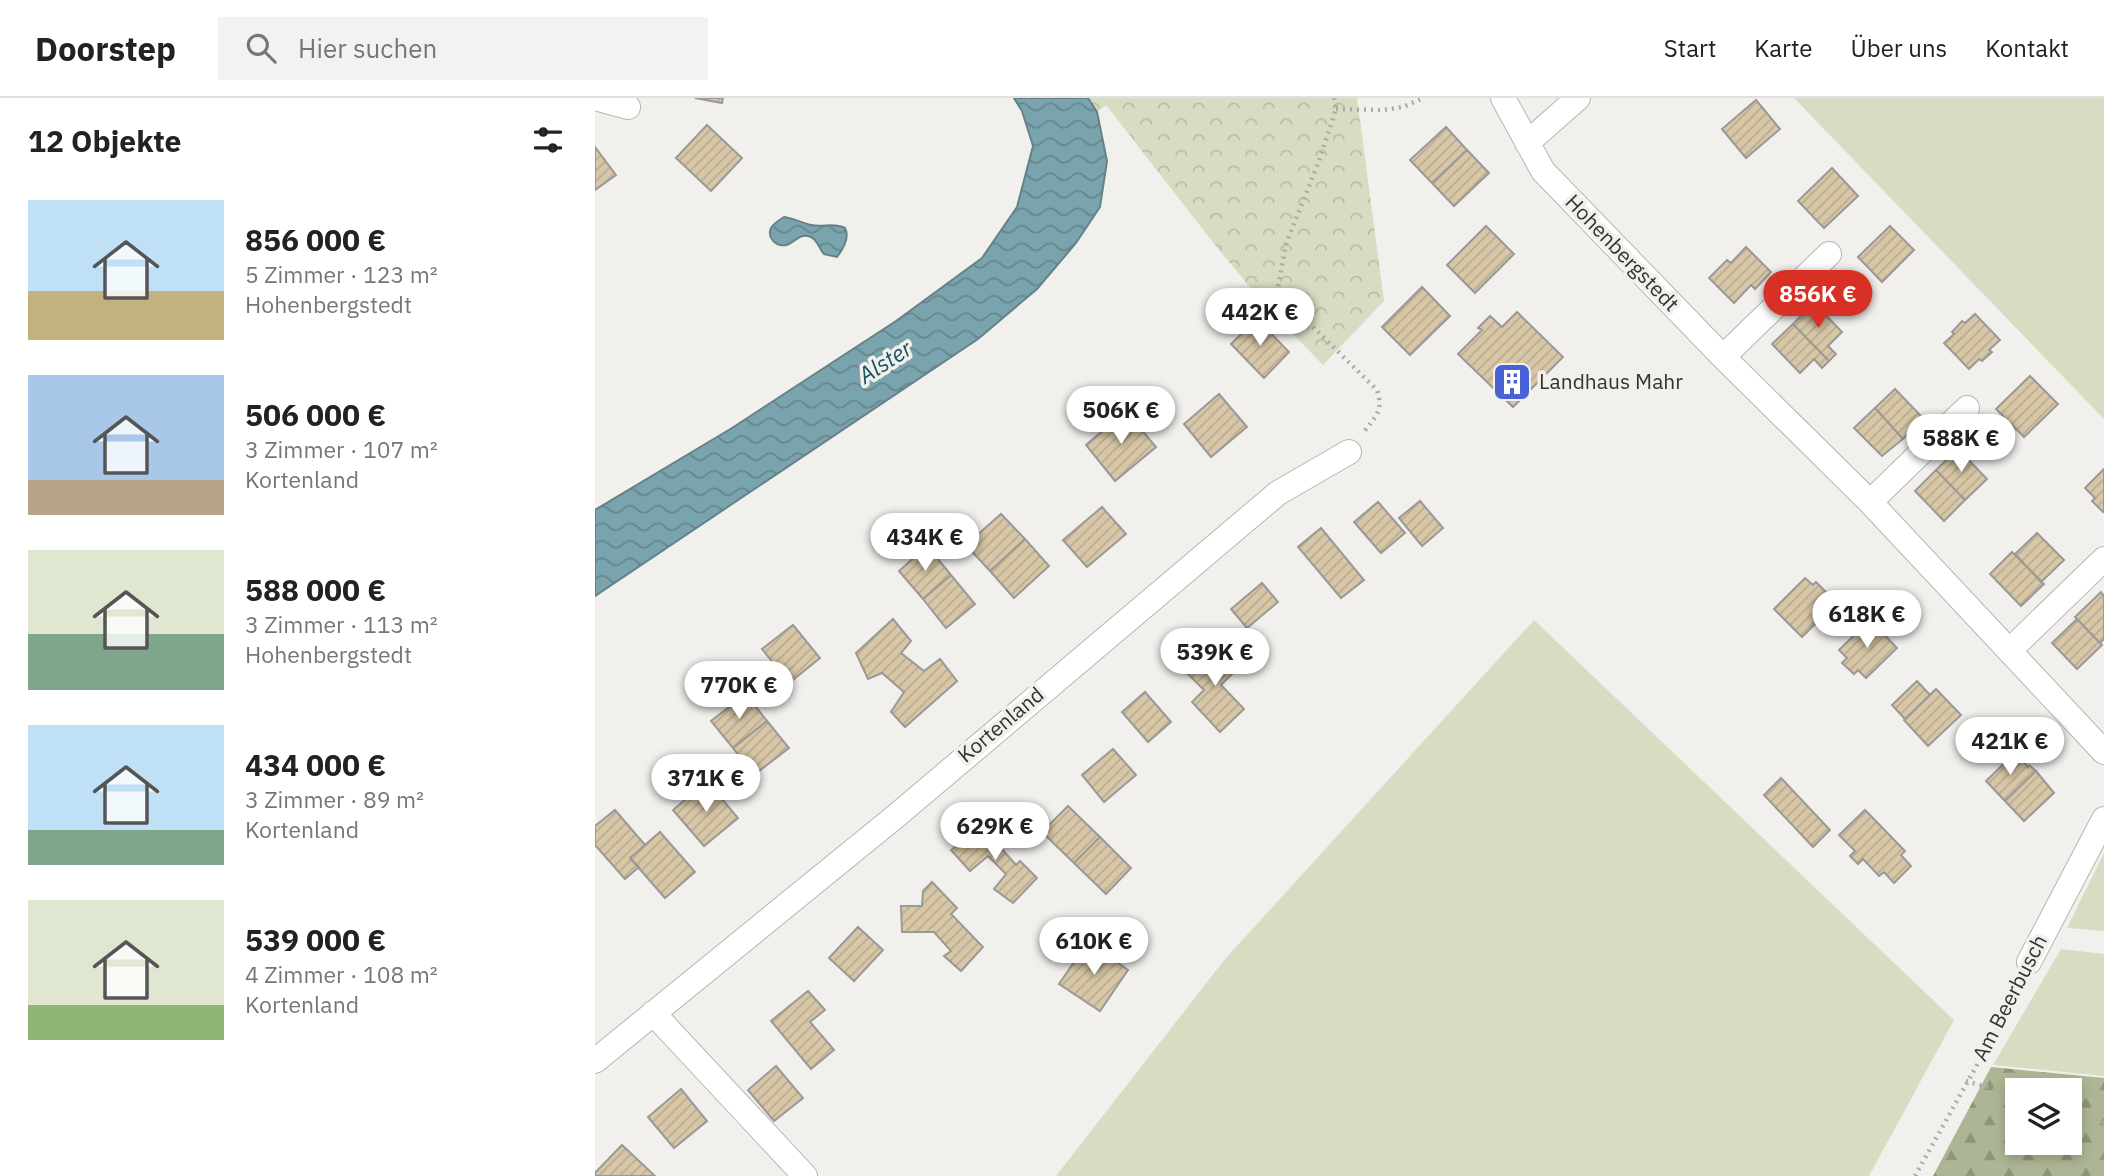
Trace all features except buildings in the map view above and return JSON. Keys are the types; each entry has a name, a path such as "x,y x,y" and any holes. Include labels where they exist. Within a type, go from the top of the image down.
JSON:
{"street":[{"path":"595,98 628,107"},
{"name":"Hohenbergstedt","path":"1503,98 1543,171 1723,357 1870,502 2104,752"},
{"path":"1527,144 1579,98"},
{"path":"1723,357 1829,254"},
{"path":"1870,502 1967,408"},
{"name":"Kortenland","path":"595,1061 896,816 1278,493 1349,452"},
{"path":"2010,650 2104,559"},
{"name":"Am Beerbusch","path":"2029,962 2104,819"},
{"path":"653,1013 805,1176"}],"path":[{"path":"1334,98 1336,109 1319,161 1286,244 1278,287 1309,323 1377,390 1381,402 1377,414 1349,452"},
{"path":"1336,109 1393,109 1423,98"},
{"name":"Am Beerbusch","path":"1915,1176 2001,1022 2029,962"},
{"path":"1966,1082 2005,1092"},
{"path":"2082,1112 2104,1123"}],"green space":[{"path":"1088,98 1357,98 1384,301 1323,365 1264,304 1106,105 1097,112"},
{"path":"1794,98 2104,98 2104,419"},
{"path":"1534,620 1954,1020 1869,1176 1056,1176 1225,959"},
{"path":"2104,853 2104,931 2067,928"},
{"path":"2061,949 2104,954 2104,1076 1993,1065"},
{"path":"1991,1067 2104,1078 2104,1176 1933,1176"}],"water":[{"name":"Alster","path":"1014,98 1088,98 1097,112 1107,161 1100,207 1076,243 1037,289 978,339 595,596 595,510 732,428 896,321 982,258 1017,207 1033,146 1022,111"},
{"path":"784,217 811,225 836,225 845,228 846,239 837,257 824,254 815,240 807,236 786,245 775,243 771,238 771,228"}],"place":[{"name":"Landhaus Mahr","path":"1512,382"}]}
